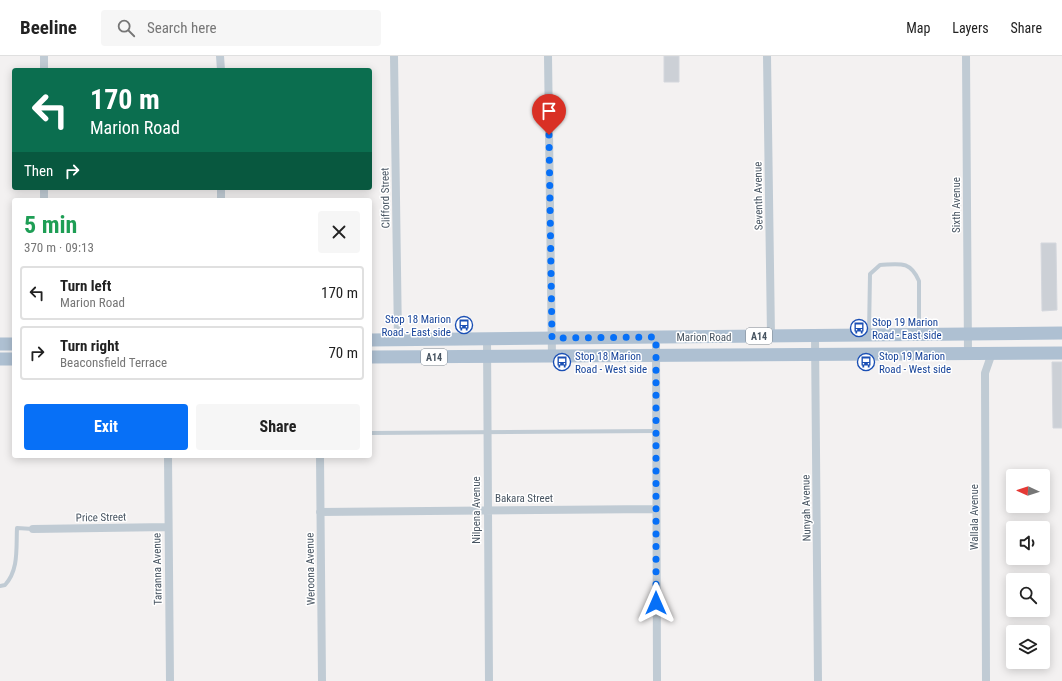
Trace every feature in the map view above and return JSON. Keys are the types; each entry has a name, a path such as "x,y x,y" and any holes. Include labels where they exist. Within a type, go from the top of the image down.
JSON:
{"main road":[{"name":"Marion Road","path":"372,340 919,335 1062,332"},
{"path":"375,357 394,346 398,340"},
{"path":"0,344 12,344"},
{"name":"Marion Road","path":"375,357 552,357 1062,352"},
{"path":"0,360 12,359"}],"street":[{"path":"44,56 44,68"},
{"path":"220,56 220,68"},
{"name":"Clifford Street","path":"394,56 398,340"},
{"path":"548,56 552,357"},
{"name":"Seventh Avenue","path":"767,56 771,336"},
{"name":"Sixth Avenue","path":"966,56 968,353"},
{"name":"Nunyah Avenue","path":"815,336 818,681"},
{"path":"656,337 657,681"},
{"name":"Nilpena Avenue","path":"487,338 489,681"},
{"name":"Wallala Avenue","path":"986,681 984,373 992,353"},
{"name":"Tarranna Avenue","path":"168,458 170,681"},
{"name":"Weroona Avenue","path":"320,458 322,681"},
{"name":"Bakara Street","path":"320,512 656,509"},
{"name":"Price Street","path":"34,529 168,527"}],"lane":[{"path":"869,335 870,274 880,265 905,264 912,270 919,281 919,335"},
{"path":"372,433 656,431"},
{"path":"0,586 5,585 10,579 16,566 17,528 34,529"}],"building":[{"path":"664,56 679,56 679,82 664,82"},
{"path":"1041,243 1056,243 1057,310 1042,311"},
{"path":"1052,362 1062,362 1062,428 1053,428"}],"place":[{"name":"Stop 18 Marion Road - East side","path":"464,325"},
{"name":"Stop 19 Marion Road - East side","path":"859,328"},
{"name":"Stop 18 Marion Road - West side","path":"562,362"},
{"name":"Stop 19 Marion Road - West side","path":"866,362"}],"route":[{"path":"549,135 552,338 656,337 656,603"}]}
